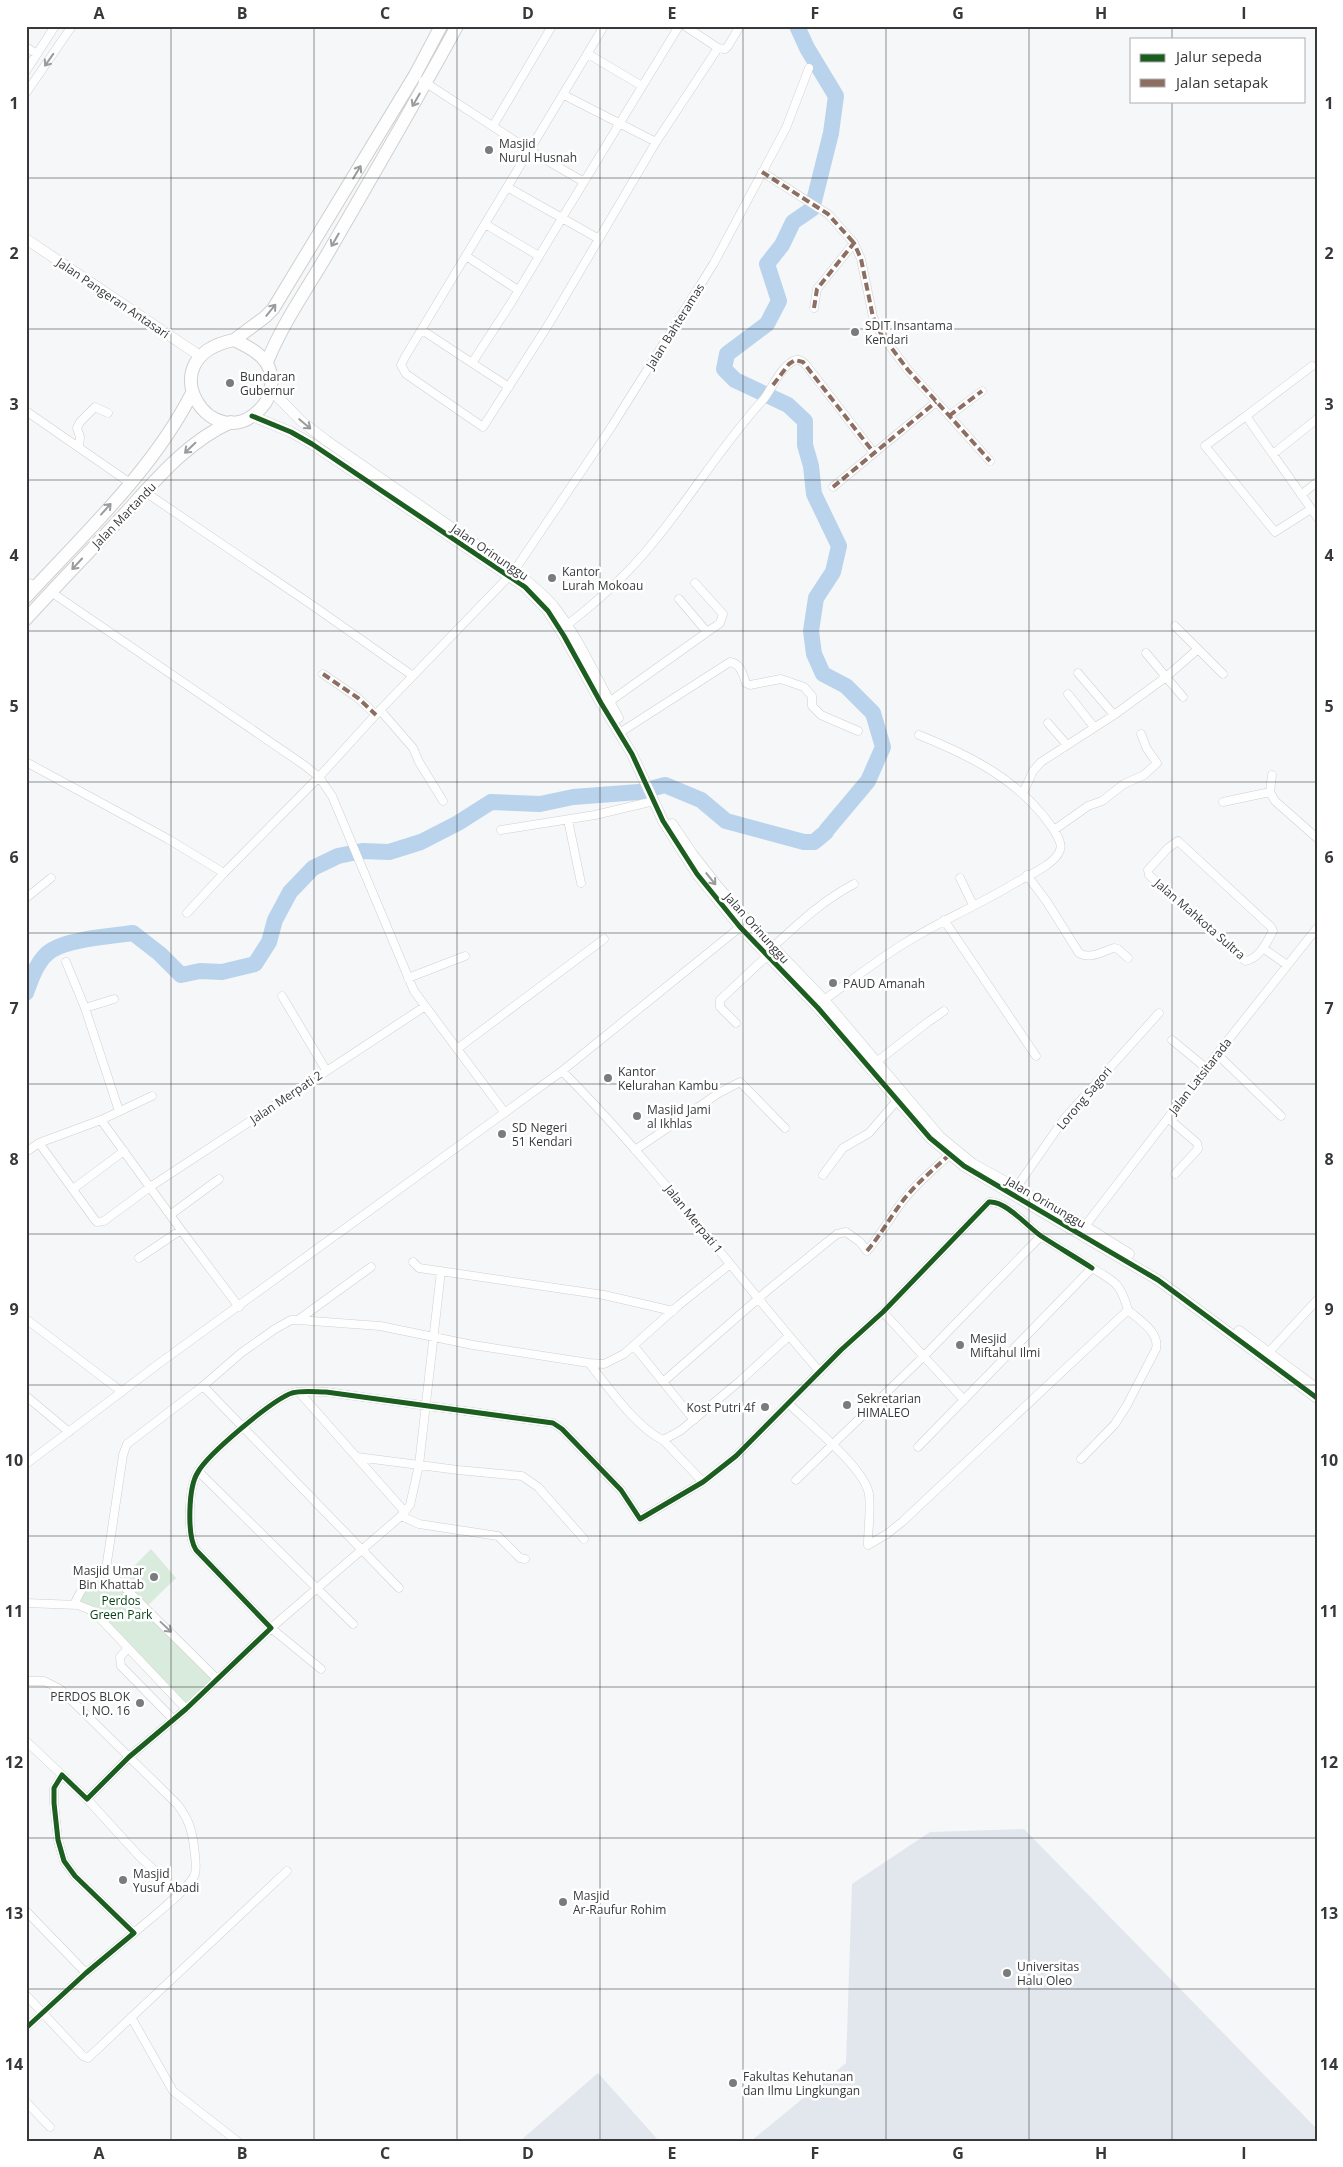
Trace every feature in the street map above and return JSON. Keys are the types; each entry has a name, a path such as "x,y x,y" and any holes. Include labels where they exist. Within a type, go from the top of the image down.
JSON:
{"highway":[{"path":"234,340 258,353 267,362 272,382 265,405 244,420 231,422 218,420 203,412 192,393 192,374 200,356 210,348 234,340 274,309 415,75 441,26"},
{"path":"267,362 289,315 328,252 426,83 456,26"},
{"name":"Jalan Martandu","path":"26,597 31,584 130,483 169,435 192,393"},
{"name":"Jalan Martandu","path":"26,619 145,492 195,443 212,431 231,422"}],"street":[{"path":"26,71 55,26"},
{"path":"26,93 72,26"},
{"path":"493,126 552,26"},
{"path":"604,26 401,366 412,378 483,427 510,387 656,142 718,48"},
{"path":"472,363 679,26"},
{"path":"685,26 718,48 725,49 740,26"},
{"path":"26,46 37,54"},
{"path":"588,54 642,86"},
{"name":"Jalan Bahteramas","path":"186,913 319,777 378,712 511,574 612,426 714,263 786,128 809,68"},
{"path":"415,75 529,150 584,182"},
{"path":"564,95 656,142"},
{"path":"762,172 828,214 854,243 861,258 873,318 881,334 898,358 990,461"},
{"path":"507,188 599,239"},
{"path":"485,224 539,256"},
{"name":"Jalan Pangeran Antasari","path":"26,239 200,356"},
{"path":"814,308 817,289 854,243"},
{"path":"466,256 518,290"},
{"path":"422,330 510,387"},
{"path":"567,625 610,590 652,545 741,424 765,397 789,364 795,360 803,362 874,453"},
{"path":"1311,509 1275,532 1205,446 1312,366"},
{"name":"Jalan Orinunggu","path":"270,390 301,421 327,442 511,574 525,587 548,611 646,775"},
{"path":"949,416 982,391"},
{"path":"833,487 936,402"},
{"path":"80,447 80,437 77,428 80,422 96,408 108,413"},
{"path":"26,411 130,483"},
{"name":"Jalan Orinunggu","path":"252,416 291,432 312,444 541,593 567,625 624,730 654,796 693,856 767,956 900,1097 955,1150 1001,1184 1016,1188 1191,1300 1317,1398"},
{"path":"1246,416 1317,517"},
{"path":"1273,454 1317,419"},
{"path":"1301,495 1317,482"},
{"path":"145,492 414,676"},
{"path":"609,702 720,623 723,614 695,583"},
{"path":"51,592 319,777 336,805 408,978 424,1007 458,1049 505,1113"},
{"path":"679,599 707,632"},
{"path":"1175,626 1224,674"},
{"path":"1023,793 1036,766 1114,715 1166,677 1198,649"},
{"path":"1146,653 1183,697"},
{"path":"624,730 730,662 736,663 741,668 746,683 750,685 781,679 804,687 812,696 812,706 820,715 858,731"},
{"path":"1078,673 1114,715"},
{"path":"323,674 378,712 413,748 422,767 443,801"},
{"path":"1068,694 1094,727"},
{"path":"1048,723 1067,745"},
{"path":"1054,830 1088,806 1102,801 1124,784 1144,775 1157,764 1147,749 1141,734"},
{"path":"824,1000 904,944 1052,861 1060,851 1061,845 1054,830 1023,793 1002,776 971,758 919,735"},
{"path":"26,762 168,839 224,874"},
{"path":"1272,776 1270,792 1275,801 1317,838"},
{"path":"1223,802 1270,792"},
{"path":"501,830 568,820 654,796"},
{"path":"568,820 580,883"},
{"name":"Jalan Mahkota Sultra","path":"1178,841 1272,927 1273,931 1263,948 1252,959 1245,961 1150,874 1148,870 1168,848 1178,841"},
{"path":"1027,875 1047,902 1079,953 1084,957 1118,948 1128,958"},
{"path":"26,898 51,878"},
{"path":"960,878 974,905"},
{"path":"774,946 830,896 854,884"},
{"path":"944,920 1036,1056"},
{"path":"26,1464 562,1071 744,924"},
{"name":"Jalan Orinunggu","path":"744,924 774,946 824,1000 875,1062 930,1138 949,1155 1082,1230"},
{"name":"Jalan Latsitarada","path":"1082,1230 1206,1068 1317,928"},
{"path":"458,1049 604,939"},
{"name":"Jalan Mahkota Sultra","path":"1263,948 1288,965"},
{"path":"408,978 465,956"},
{"path":"736,1022 720,1007 720,1000 767,956"},
{"path":"66,962 85,1008 119,1111"},
{"path":"282,996 326,1070"},
{"path":"85,1008 114,999"},
{"name":"Jalan Merpati 2","path":"73,1189 95,1220 100,1222 326,1070 424,1007"},
{"path":"875,1062 944,1011"},
{"name":"Lorong Sagori","path":"1016,1188 1064,1119 1159,1013"},
{"path":"1172,1040 1206,1068"},
{"path":"1217,1054 1281,1116"},
{"name":"Jalan Merpati 1","path":"562,1071 635,1150 694,1218 729,1265 820,1372"},
{"path":"635,1150 719,1093 740,1082 785,1128"},
{"path":"26,1152 38,1143 101,1120 152,1096"},
{"path":"823,1175 843,1148 869,1133 900,1097"},
{"path":"1168,1118 1197,1143 1198,1149 1175,1174"},
{"path":"101,1120 239,1307"},
{"path":"38,1143 73,1189 124,1151"},
{"path":"663,1382 803,1260 842,1232 850,1234 867,1251 881,1234 899,1205 916,1185 949,1155"},
{"path":"170,1215 219,1179"},
{"path":"321,1669 271,1628 193,1546 191,1537 191,1500 194,1479 198,1471 243,1428 278,1400 292,1393 326,1392 553,1423 562,1429 621,1490 640,1519 703,1482 736,1456 820,1372 884,1312 985,1205 993,1201 1001,1184"},
{"path":"993,1201 1006,1207 1041,1236 1115,1282 1121,1288 1128,1310 1155,1334 1158,1342 1115,1424 1081,1458"},
{"path":"139,1258 181,1230"},
{"path":"796,1480 924,1356 1041,1236"},
{"path":"413,1262 419,1268 604,1295 673,1311"},
{"path":"74,1605 82,1587 106,1569 123,1455 127,1444 203,1386 241,1353 291,1320 380,1326 432,1338 604,1364 634,1346 729,1265"},
{"path":"298,1320 371,1266"},
{"path":"918,1447 1092,1268"},
{"path":"87,1799 129,1757 186,1709 271,1628 403,1514 413,1495 419,1466 441,1271"},
{"path":"1269,1352 1317,1300"},
{"name":"Jalan Orinunggu","path":"1200,1307 1269,1352 1317,1389"},
{"path":"789,1404 855,1469 867,1488 869,1502 868,1545 886,1534 908,1516 1128,1310"},
{"path":"884,1312 964,1400"},
{"path":"26,1319 122,1392"},
{"path":"663,1440 680,1431 694,1420 754,1369 789,1336"},
{"path":"634,1346 694,1420"},
{"path":"589,1363 632,1414 653,1434 663,1440 703,1482"},
{"path":"203,1386 399,1588"},
{"path":"299,1392 403,1514 419,1524 498,1536 520,1558 525,1559"},
{"path":"26,1396 69,1432"},
{"path":"357,1458 528,1478 584,1539"},
{"path":"198,1471 353,1624"},
{"path":"106,1569 217,1679"},
{"path":"26,1604 74,1605 83,1606 93,1611 186,1709"},
{"path":"128,1648 120,1657 121,1666 173,1719"},
{"path":"26,1681 44,1681 60,1689 177,1804 188,1819 192,1831 196,1868 194,1876 179,1893 134,1934 86,1973 26,2028"},
{"path":"26,1741 87,1799 139,1856 179,1893"},
{"path":"62,1775 54,1788 54,1804 58,1840 64,1861 75,1876 134,1934"},
{"path":"26,1995 44,2012 83,2056 88,2058 287,1871"},
{"path":"26,1911 86,1973"},
{"path":"131,2017 173,2091 237,2141"},
{"path":"26,2102 50,2127"}],"shaded area":[{"name":"Universitas Halu Oleo","path":"1024,1829 1317,2129 1317,2141 751,2141 846,2063 852,1884 930,1832"},
{"path":"598,2073 659,2141 520,2141"}],"green space":[{"name":"Perdos Green Park","path":"151,1549 176,1578 145,1608 217,1679 186,1707 93,1611 77,1602 83,1587 106,1569 118,1582"}],"waterway":[{"path":"797,26 807,48 836,96 831,133 812,209 793,222 782,245 767,264 779,301 767,324 727,354 724,369 735,380 788,405 805,421 805,445 811,466 814,494 839,546 833,572 816,598 811,631 814,654 823,674 846,686 873,713 883,747 868,781 826,831"},
{"path":"26,993 36,969 43,958 52,950 69,943 133,933 160,954 181,975 200,971 222,972 255,964 269,942 275,920 290,892 313,868 338,856 362,851 389,852 421,842 458,823 491,802 540,804 573,797 639,792 665,785 701,800 726,821 804,842 814,842 826,832"}],"marked path":[{"path":"762,172 828,214 854,243"},
{"path":"814,308 817,289 854,243 861,259 873,317 881,334 908,370 990,461"},
{"path":"773,385 789,364 795,360 803,362 874,453"},
{"path":"949,416 982,391"},
{"path":"833,487 936,402"},
{"path":"323,674 358,698 376,715"},
{"path":"867,1251 910,1192 949,1155"}],"cycle path":[{"path":"252,416 291,432 312,444 525,587 548,611 632,754 663,821 697,874 740,927 818,1008 930,1138 964,1166 1158,1280 1317,1398"},
{"path":"26,2028 86,1973 134,1933 75,1876 64,1861 58,1840 54,1788 62,1775 87,1799 129,1757 186,1709 271,1628 196,1550 190,1523 192,1489 198,1472 227,1441 270,1406 292,1393 305,1391 326,1392 553,1423 562,1429 621,1490 640,1519 703,1482 736,1456 841,1350 883,1312 989,1202 1002,1205 1041,1236 1092,1268"}],"place":[{"name":"Masjid Nurul Husnah","path":"489,150"},
{"name":"SDIT Insantama Kendari","path":"855,332"},
{"name":"Bundaran Gubernur","path":"230,383"},
{"name":"Kantor Lurah Mokoau","path":"552,578"},
{"name":"PAUD Amanah","path":"833,983"},
{"name":"Kantor Kelurahan Kambu","path":"608,1078"},
{"name":"Masjid Jami al Ikhlas","path":"637,1116"},
{"name":"SD Negeri 51 Kendari","path":"502,1134"},
{"name":"Mesjid Miftahul Ilmi","path":"960,1345"},
{"name":"Sekretarian HIMALEO","path":"847,1405"},
{"name":"Kost Putri 4f","path":"765,1407"},
{"name":"Masjid Umar Bin Khattab","path":"154,1577"},
{"name":"PERDOS BLOK I, NO. 16","path":"140,1703"},
{"name":"Masjid Yusuf Abadi","path":"123,1880"},
{"name":"Masjid Ar-Raufur Rohim","path":"563,1902"},
{"name":"Universitas Halu Oleo","path":"1007,1973"},
{"name":"Fakultas Kehutanan dan Ilmu Lingkungan","path":"733,2083"}]}
